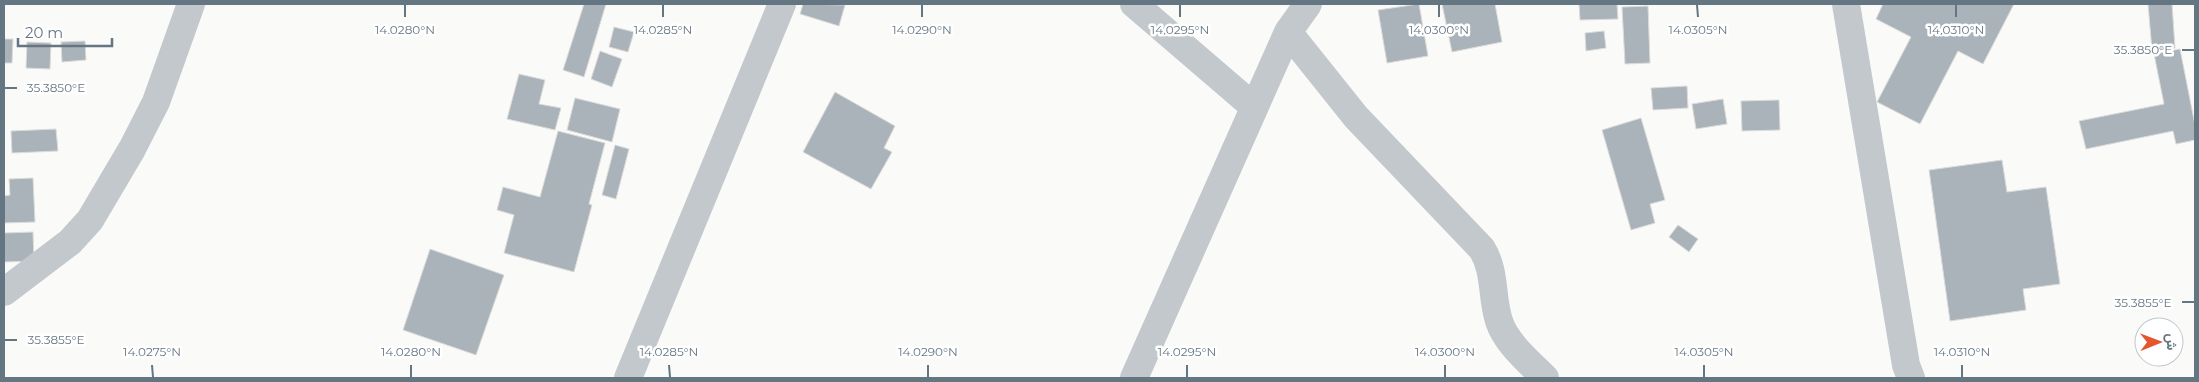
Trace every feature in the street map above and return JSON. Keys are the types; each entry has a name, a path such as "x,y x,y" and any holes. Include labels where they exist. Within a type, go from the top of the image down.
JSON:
{"street":[{"path":"4,292 70,242 90,220 111,186 151,111 191,4"},
{"path":"628,378 782,4"},
{"path":"1134,4 1254,107"},
{"path":"1134,378 1288,32 1308,4"},
{"path":"1846,4 1906,364 1911,378"},
{"path":"1288,32 1356,117 1482,249 1491,268 1495,305 1500,323 1513,344 1545,378"}],"building":[{"path":"584,4 606,4 584,77 563,70"},
{"path":"803,4 845,5 839,26 800,14"},
{"path":"1419,4 1428,56 1387,63 1378,10"},
{"path":"1442,4 1495,4 1502,42 1452,52"},
{"path":"1579,4 1617,4 1618,19 1580,20"},
{"path":"1883,4 2014,4 1983,64 1958,51 1920,124 1877,102 1911,37 1876,19"},
{"path":"2148,4 2172,4 2175,48 2152,50"},
{"path":"1648,6 1650,63 1625,64 1622,7"},
{"path":"614,27 634,32 628,52 609,47"},
{"path":"1604,31 1606,48 1586,51 1585,33"},
{"path":"4,39 13,39 12,63 4,63"},
{"path":"85,41 86,60 62,62 61,42"},
{"path":"27,42 51,43 50,69 26,68"},
{"path":"2180,49 2195,125 2195,140 2176,144 2173,131 2086,149 2079,121 2164,104 2154,54"},
{"path":"600,51 622,59 612,87 591,79"},
{"path":"519,74 545,80 539,104 561,108 555,130 507,119"},
{"path":"1687,86 1688,108 1653,110 1651,88"},
{"path":"835,92 895,126 884,148 892,152 871,189 803,152"},
{"path":"575,98 620,109 612,142 567,130"},
{"path":"1723,99 1727,124 1696,129 1692,104"},
{"path":"1779,100 1780,130 1742,131 1741,101"},
{"path":"1641,118 1665,200 1650,204 1655,223 1631,230 1602,130"},
{"path":"56,129 58,151 12,153 11,131"},
{"path":"558,131 605,143 589,204 592,205 574,272 504,253 514,215 497,210 503,187 540,197"},
{"path":"615,145 629,149 616,199 602,195"},
{"path":"2002,160 2007,192 2046,187 2060,284 2023,289 2026,310 1950,321 1929,170"},
{"path":"33,178 35,222 4,223 4,196 10,195 9,179"},
{"path":"1678,225 1698,239 1689,252 1669,237"},
{"path":"33,232 34,261 4,262 4,233"},
{"path":"430,249 504,275 476,355 403,330"}]}
